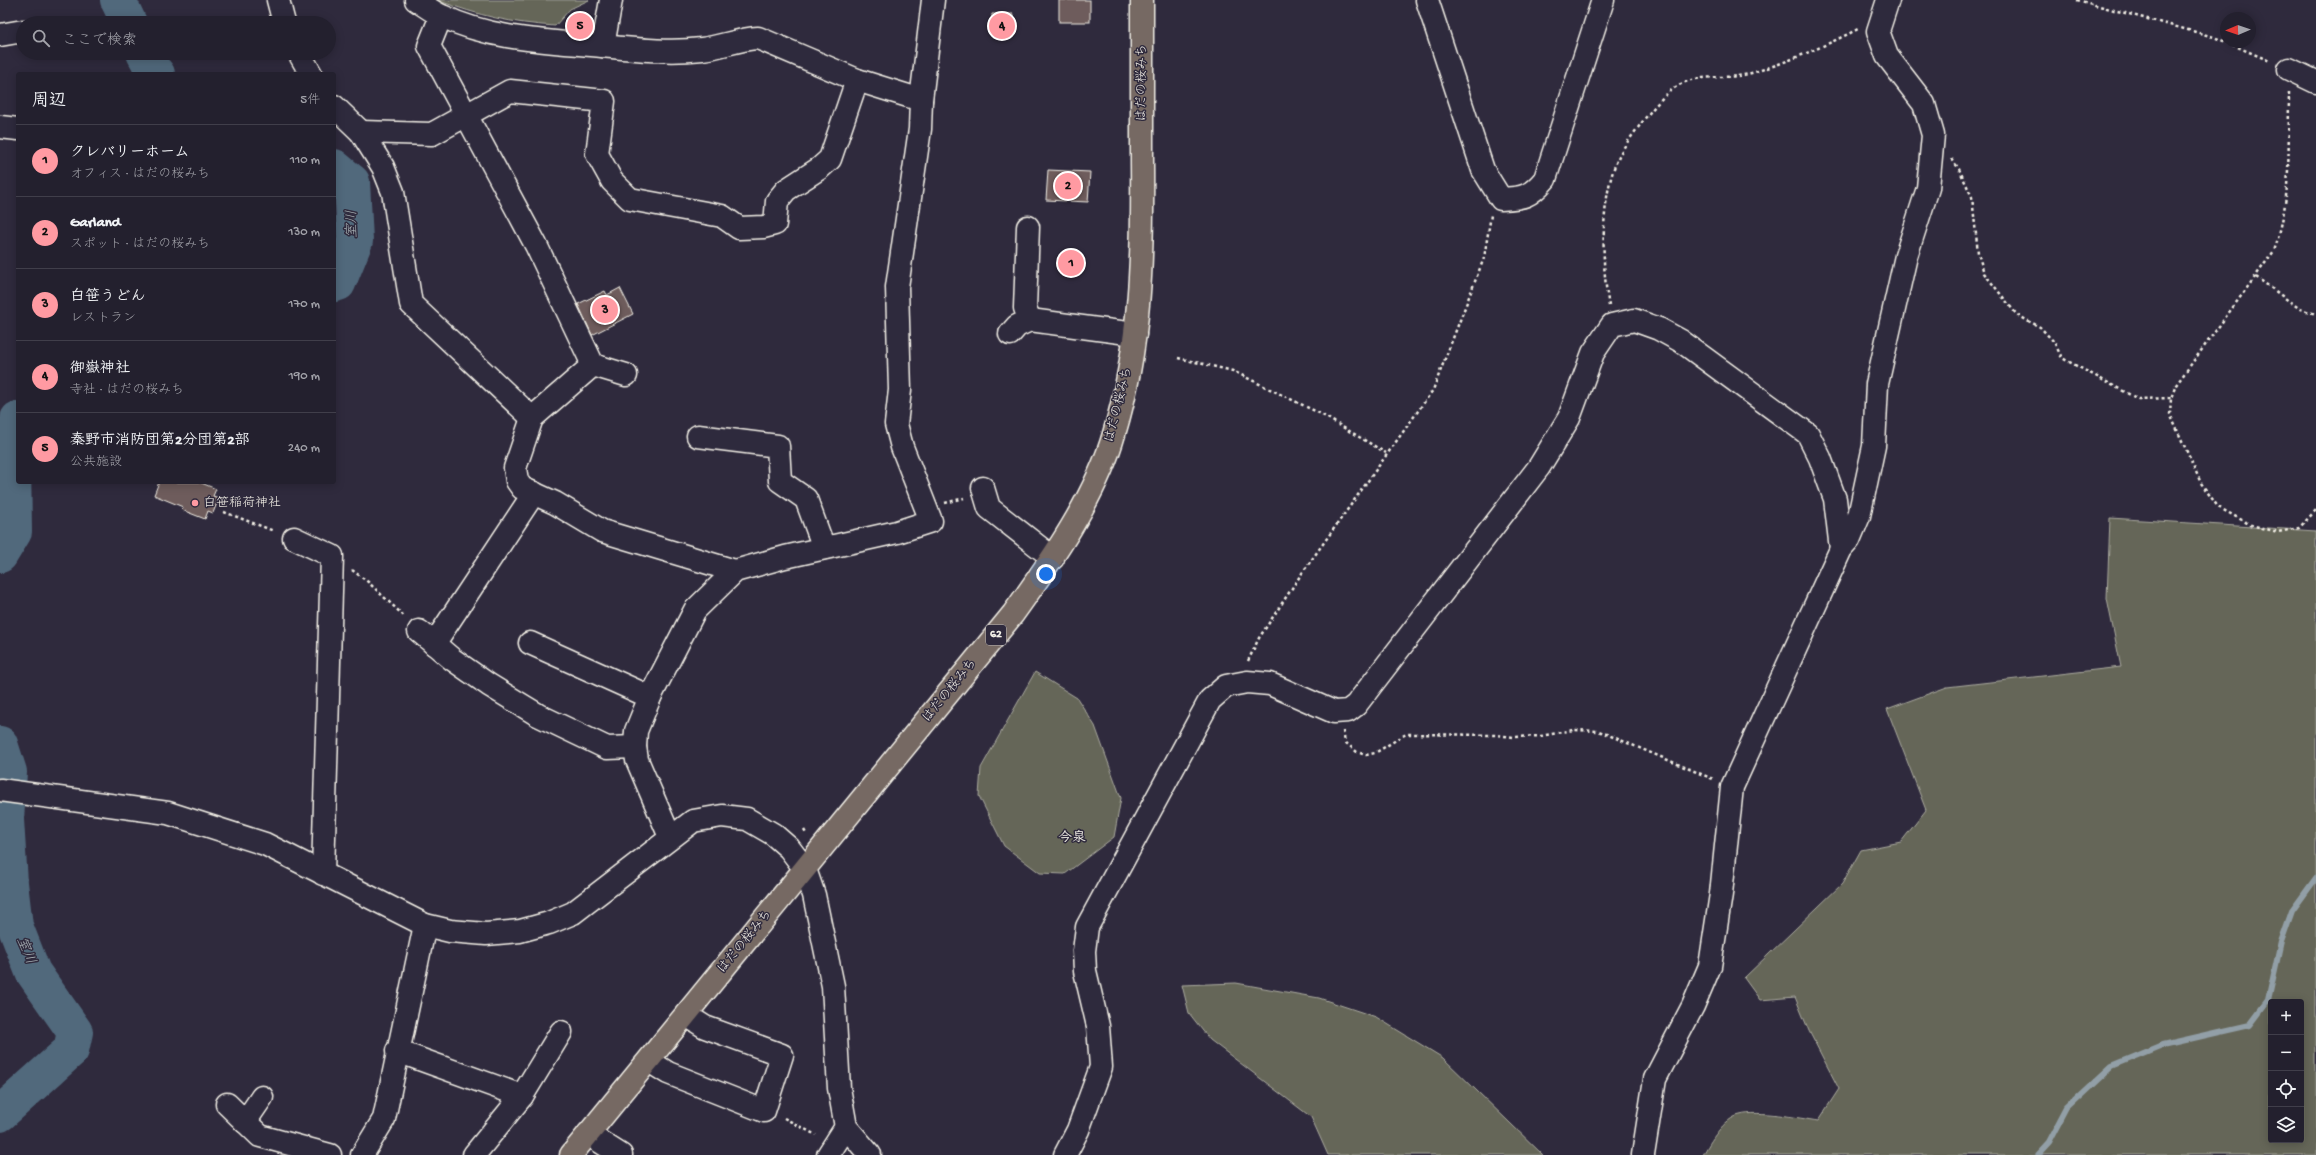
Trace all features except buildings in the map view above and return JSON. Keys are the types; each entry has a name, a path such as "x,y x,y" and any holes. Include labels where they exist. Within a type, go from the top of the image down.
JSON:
{"main road":[{"name":"はだの桜みち","path":"571,1155 1013,614 1053,558 1094,484 1114,435 1135,334 1142,256 1142,0"}],"street":[{"path":"278,0 282,16"},
{"path":"416,0 441,16 501,34 551,43 603,46 627,50 687,50 703,49 742,38 758,38 857,80 921,100"},
{"path":"603,46 611,0"},
{"path":"670,837 638,760 635,747 636,731 650,697 694,610 735,572 824,548 897,532 930,521 902,447 896,424 900,390 897,287 920,129 921,100 933,0"},
{"path":"1427,0 1484,170 1496,194 1501,199 1520,198 1534,193 1546,179 1602,0"},
{"path":"1643,1155 1655,1079 1693,1006 1710,966 1721,894 1732,787 1841,549 1849,540 1859,516 1874,446 1877,384 1906,256 1928,188 1933,135 1924,104 1887,56 1878,31 1885,9"},
{"path":"441,16 429,46 536,245 593,365 626,375"},
{"path":"0,35 16,33"},
{"path":"303,60 310,72"},
{"path":"2288,69 2316,82"},
{"path":"361,132 432,134 510,91 604,102 598,154 612,181 630,199 722,216 739,228 764,227 775,224 776,201 786,190 820,168 830,159 857,80"},
{"path":"336,108 361,132 383,167 393,192 411,304 532,418"},
{"path":"0,127 16,129"},
{"path":"1028,227 1025,308 1030,320"},
{"path":"1010,334 1017,326 1030,320 1135,334"},
{"path":"1065,1155 1078,1130 1101,1067 1098,1026 1085,971 1084,951 1087,927 1198,719 1210,700 1226,686 1247,682 1270,684 1334,712 1342,713 1348,711 1356,705 1539,467 1569,418 1593,353 1612,325 1634,320 1659,329 1681,341 1808,434 1820,458 1835,498 1841,549"},
{"path":"593,365 532,418 515,468 517,481 522,488 555,503 602,531 735,572"},
{"path":"698,436 778,446 780,480 806,499 824,548"},
{"path":"984,490 989,508 1053,558"},
{"path":"420,632 447,624 534,493"},
{"path":"287,536 332,556 323,874"},
{"path":"420,632 452,659 489,685 538,714 607,748 635,747"},
{"path":"530,643 650,697"},
{"path":"0,790 168,813 265,844 425,925 450,931 486,934 520,931 550,923 572,913 693,821 722,816 747,819 773,834 789,848 805,869 814,895 833,986 839,1088 846,1127 870,1155"},
{"path":"362,1155 384,1119 397,1051 425,925"},
{"path":"649,1061 668,1073 764,1111 782,1055 706,1027 686,1015"},
{"path":"474,1155 522,1096 560,1032"},
{"path":"397,1051 522,1096"},
{"path":"246,1122 262,1097"},
{"path":"227,1104 260,1136 300,1152 330,1155"},
{"path":"828,1155 846,1127"},
{"path":"588,1134 621,1155"}],"path":[{"path":"2077,0 2214,37 2288,69 2288,188 2282,227 2274,251 2176,385 2171,398 2170,414 2201,483 2218,507 2251,525 2278,532 2299,528 2316,510"},
{"path":"1612,325 1605,284 1605,210 1610,178 1619,155 1652,109 1680,84 1706,78 1747,74 1823,46 1885,9"},
{"path":"1933,135 1959,169 1972,197 1978,253 1984,273 2017,315 2040,327 2054,342 2062,358 2138,398 2171,398"},
{"path":"1237,684 1259,638 1300,576 1386,453 1433,390 1448,355 1484,258 1496,194"},
{"path":"2256,277 2300,309 2316,314"},
{"path":"1178,358 1233,371 1318,413 1386,453"},
{"path":"926,509 984,490"},
{"path":"224,512 287,536"},
{"path":"368,582 420,632"},
{"path":"1342,713 1346,742 1357,752 1366,755 1375,753 1406,734 1496,735 1514,737 1541,736 1573,730 1599,731 1732,787"},
{"path":"786,1119 809,1132"}],"green space":[{"path":"437,0 589,0 570,9 555,26 495,18"},
{"path":"2110,518 2316,531 2316,1155 1703,1155 1718,1131 1734,1117 1757,1113 1818,1121 1839,1089 1809,1031 1795,997 1760,1000 1744,978 1842,884 1861,850 1901,842 1926,810 1887,709 1947,687 2121,667 2107,599"},
{"path":"1035,672 1077,698 1095,726 1121,798 1114,837 1065,874 1040,873 1004,846 979,796 981,768"},
{"path":"1236,983 1319,998 1376,1017 1443,1058 1543,1155 1328,1155 1311,1117 1210,1040 1189,1013 1182,985"}],"waterway":[{"name":"室川","path":"118,0 126,16"},
{"name":"室川","path":"148,60 155,72"},
{"name":"室川","path":"336,169 352,182 355,241 338,283 336,284"},
{"name":"室川","path":"0,555 14,532 13,459 16,435"},
{"name":"室川","path":"0,744 9,772 6,820 10,883 15,926 33,972 75,1032 71,1050 0,1114"},
{"path":"2038,1155 2049,1143 2068,1107 2112,1066 2163,1045 2250,1025 2268,1001 2281,942 2292,911 2316,878"}],"place":[{"name":"秦野市消防団第2分団第2部","path":"580,26"},
{"name":"御嶽神社","path":"1002,26"},
{"name":"Garland","path":"1068,186"},
{"name":"クレバリーホーム","path":"1071,263"},
{"name":"白笹うどん","path":"605,310"},
{"name":"白笹稲荷神社","path":"195,503"}],"district":[{"name":"今泉","path":"1072,838"}]}
